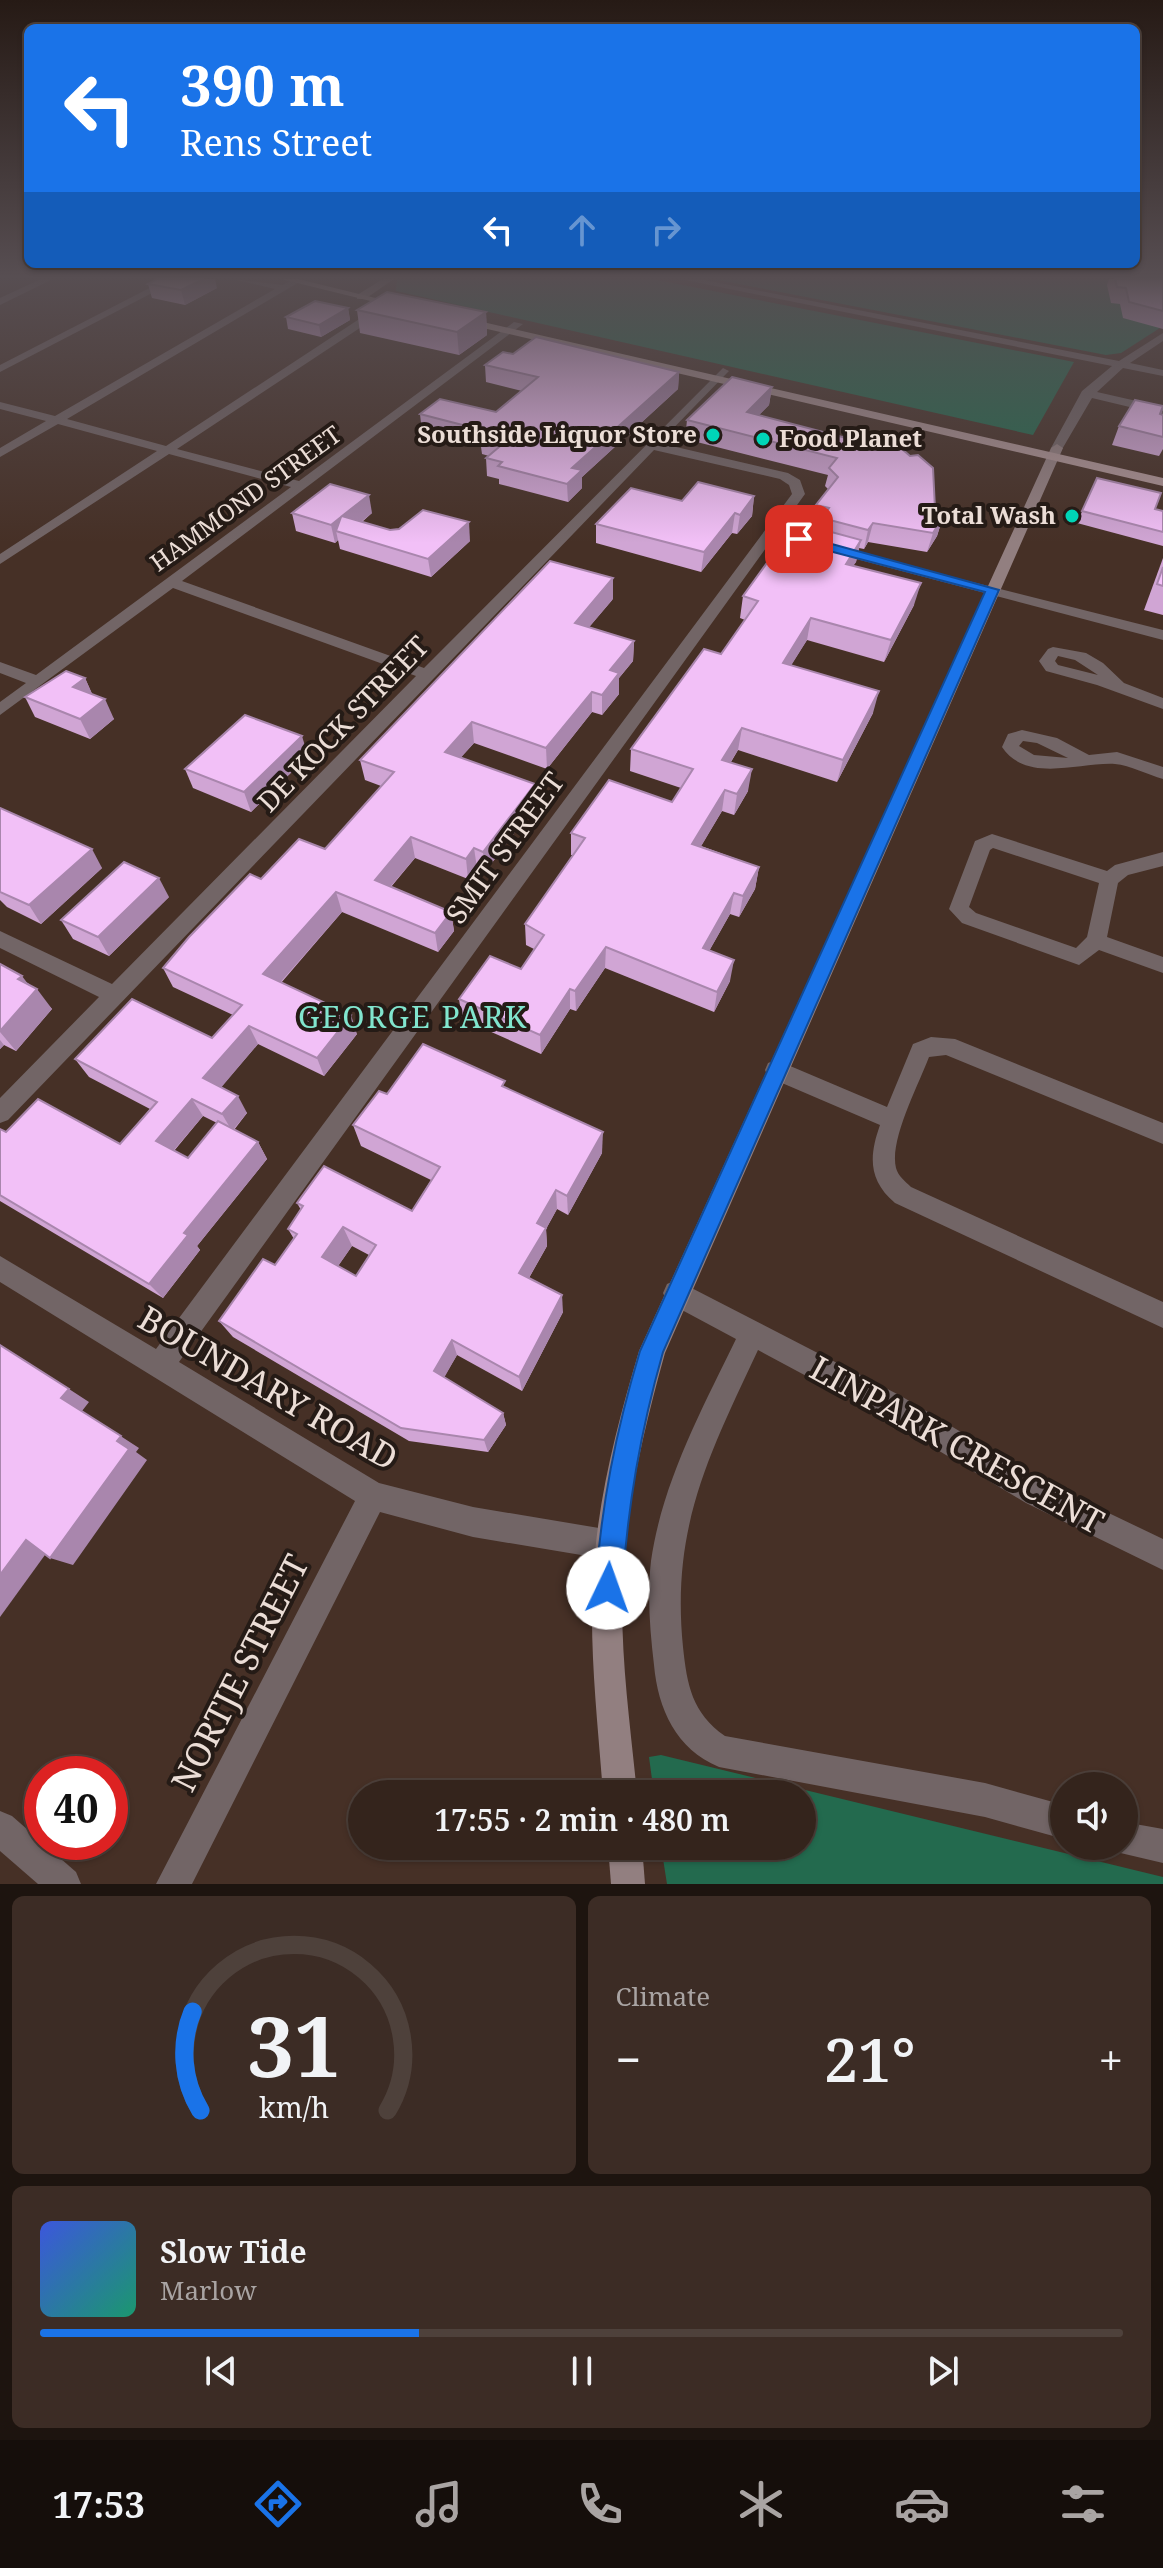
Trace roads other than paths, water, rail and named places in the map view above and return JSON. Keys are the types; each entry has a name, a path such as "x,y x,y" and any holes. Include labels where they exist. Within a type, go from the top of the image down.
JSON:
{"main road":[{"path":"688,367 1055,452 1163,482"},
{"path":"1055,452 1163,472"}],"street":[{"path":"0,453 147,367"},
{"path":"0,560 293,367"},
{"name":"HAMMOND STREET","path":"0,710 461,367"},
{"path":"619,1780 607,1610 611,1545 628,1432 652,1351 1074,409 1086,393 1118,367"},
{"path":"1135,367 1163,373"},
{"name":"DE KOCK STREET","path":"0,1113 719,374"},
{"path":"1086,393 1163,411"},
{"path":"0,405 302,486"},
{"name":"SMIT STREET","path":"159,1367 780,534 799,494 795,483 776,474 650,445"},
{"path":"816,544 1163,635"},
{"path":"170,582 427,674"},
{"path":"1048,666 1118,686 1163,704"},
{"path":"0,667 36,681"},
{"path":"1018,756 1064,764 1117,758 1163,773"},
{"path":"1109,879 992,841 982,846 959,906 969,918 1067,956 1086,954 1096,941 1109,879 1122,870 1163,859"},
{"path":"0,939 115,995"},
{"path":"1096,941 1163,965"},
{"path":"1163,1134 947,1046 931,1046 921,1051 912,1065 882,1165 884,1177 891,1187 1163,1315"},
{"path":"776,1070 893,1120"},
{"name":"BOUNDARY ROAD","path":"0,1268 373,1496 473,1522 611,1545"},
{"name":"LINPARK CRESCENT","path":"676,1293 891,1406 1036,1493 1163,1555"},
{"path":"752,1334 719,1405 673,1523 666,1562 665,1628 672,1696 682,1719 699,1738 719,1751 985,1800 1050,1818"},
{"name":"NORTJE STREET","path":"173,1884 373,1496"},
{"path":"0,1828 64,1884"},
{"path":"1138,1842 1163,1846"},
{"path":"626,1860 628,1884"}],"place":[{"name":"Southside Liquor Store","path":"713,435"},
{"name":"Food Planet","path":"763,439"},
{"name":"Total Wash","path":"1072,516"}],"district":[{"name":"GEORGE PARK","path":"413,1018"}]}
